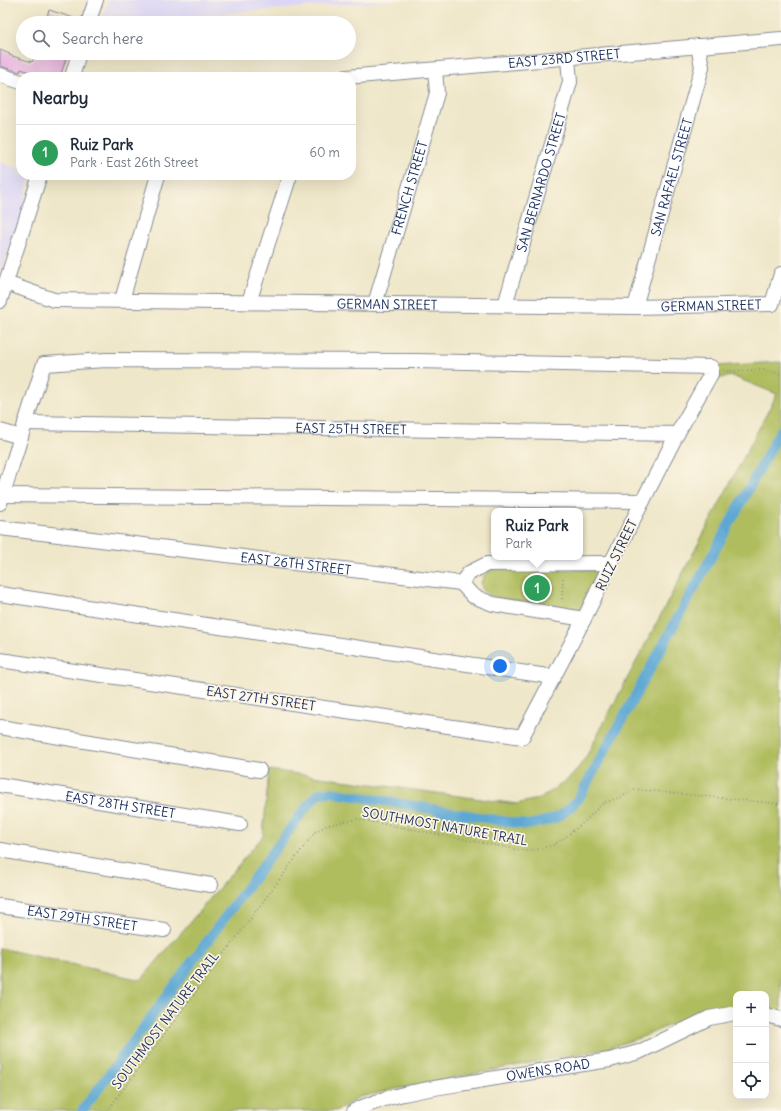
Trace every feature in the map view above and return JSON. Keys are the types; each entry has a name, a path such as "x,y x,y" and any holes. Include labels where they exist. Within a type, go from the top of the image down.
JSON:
{"street":[{"path":"90,16 96,0"},
{"name":"EAST 23RD STREET","path":"356,76 781,39"},
{"name":"SAN RAFAEL STREET","path":"635,307 702,67 698,46"},
{"name":"SAN BERNARDO STREET","path":"505,305 570,82 568,58"},
{"path":"73,72 77,60"},
{"name":"FRENCH STREET","path":"375,304 437,93 435,70"},
{"path":"0,75 16,80"},
{"path":"0,301 38,180"},
{"path":"122,300 157,180"},
{"path":"250,302 288,180"},
{"name":"GERMAN STREET","path":"6,283 54,300 635,307 772,304 781,274"},
{"path":"643,501 1,499 44,364 64,361 106,360 415,361 711,367 711,374"},
{"name":"RUIZ STREET","path":"522,737 584,619 677,434 711,374"},
{"name":"EAST 25TH STREET","path":"25,423 677,434"},
{"path":"0,431 21,437"},
{"name":"EAST 26TH STREET","path":"0,528 461,583"},
{"path":"584,619 493,604 473,596 461,583 469,573 487,564 611,563"},
{"path":"0,594 554,677"},
{"name":"EAST 27TH STREET","path":"0,660 522,737"},
{"path":"0,727 259,770"},
{"name":"EAST 28TH STREET","path":"0,785 240,824"},
{"path":"0,850 210,884"},
{"name":"EAST 29TH STREET","path":"0,906 164,930"},
{"name":"OWENS ROAD","path":"354,1111 361,1107 390,1098 426,1090 610,1060 639,1052 710,1018 733,1014"},
{"path":"769,1016 781,1018"}],"path":[{"path":"711,374 718,371 764,370 781,374"},
{"path":"559,564 564,576 562,599"},
{"name":"SOUTHMOST NATURE TRAIL","path":"108,1111 309,840 316,831 328,825 356,819 526,850 540,849 553,845 563,839 603,803 622,797 633,789 781,804"}],"shaded area":[{"path":"108,0 397,0 191,16 103,16"},
{"path":"0,163 16,168 16,180 29,180 22,214 0,273"}],"green space":[{"path":"781,362 781,1015 769,1009 769,991 733,991 733,1006 699,1012 645,1036 605,1049 359,1097 336,1111 0,1111 0,948 141,980 263,836 269,770 517,804 541,798 572,776 586,757 777,394 732,376 715,379 715,366"},
{"path":"492,569 598,570 581,610 502,599 489,595 482,589 481,585 485,575"}],"building":[{"path":"49,10 68,16 47,16"},
{"path":"0,50 16,57 16,60 32,62 33,60 66,60 62,72 30,72 21,69 20,72 0,66"}],"waterway":[{"path":"82,1111 304,810 319,793 331,792 527,825 556,818 573,805 579,798 781,430"}],"place":[{"name":"Ruiz Park","path":"537,588"}]}
